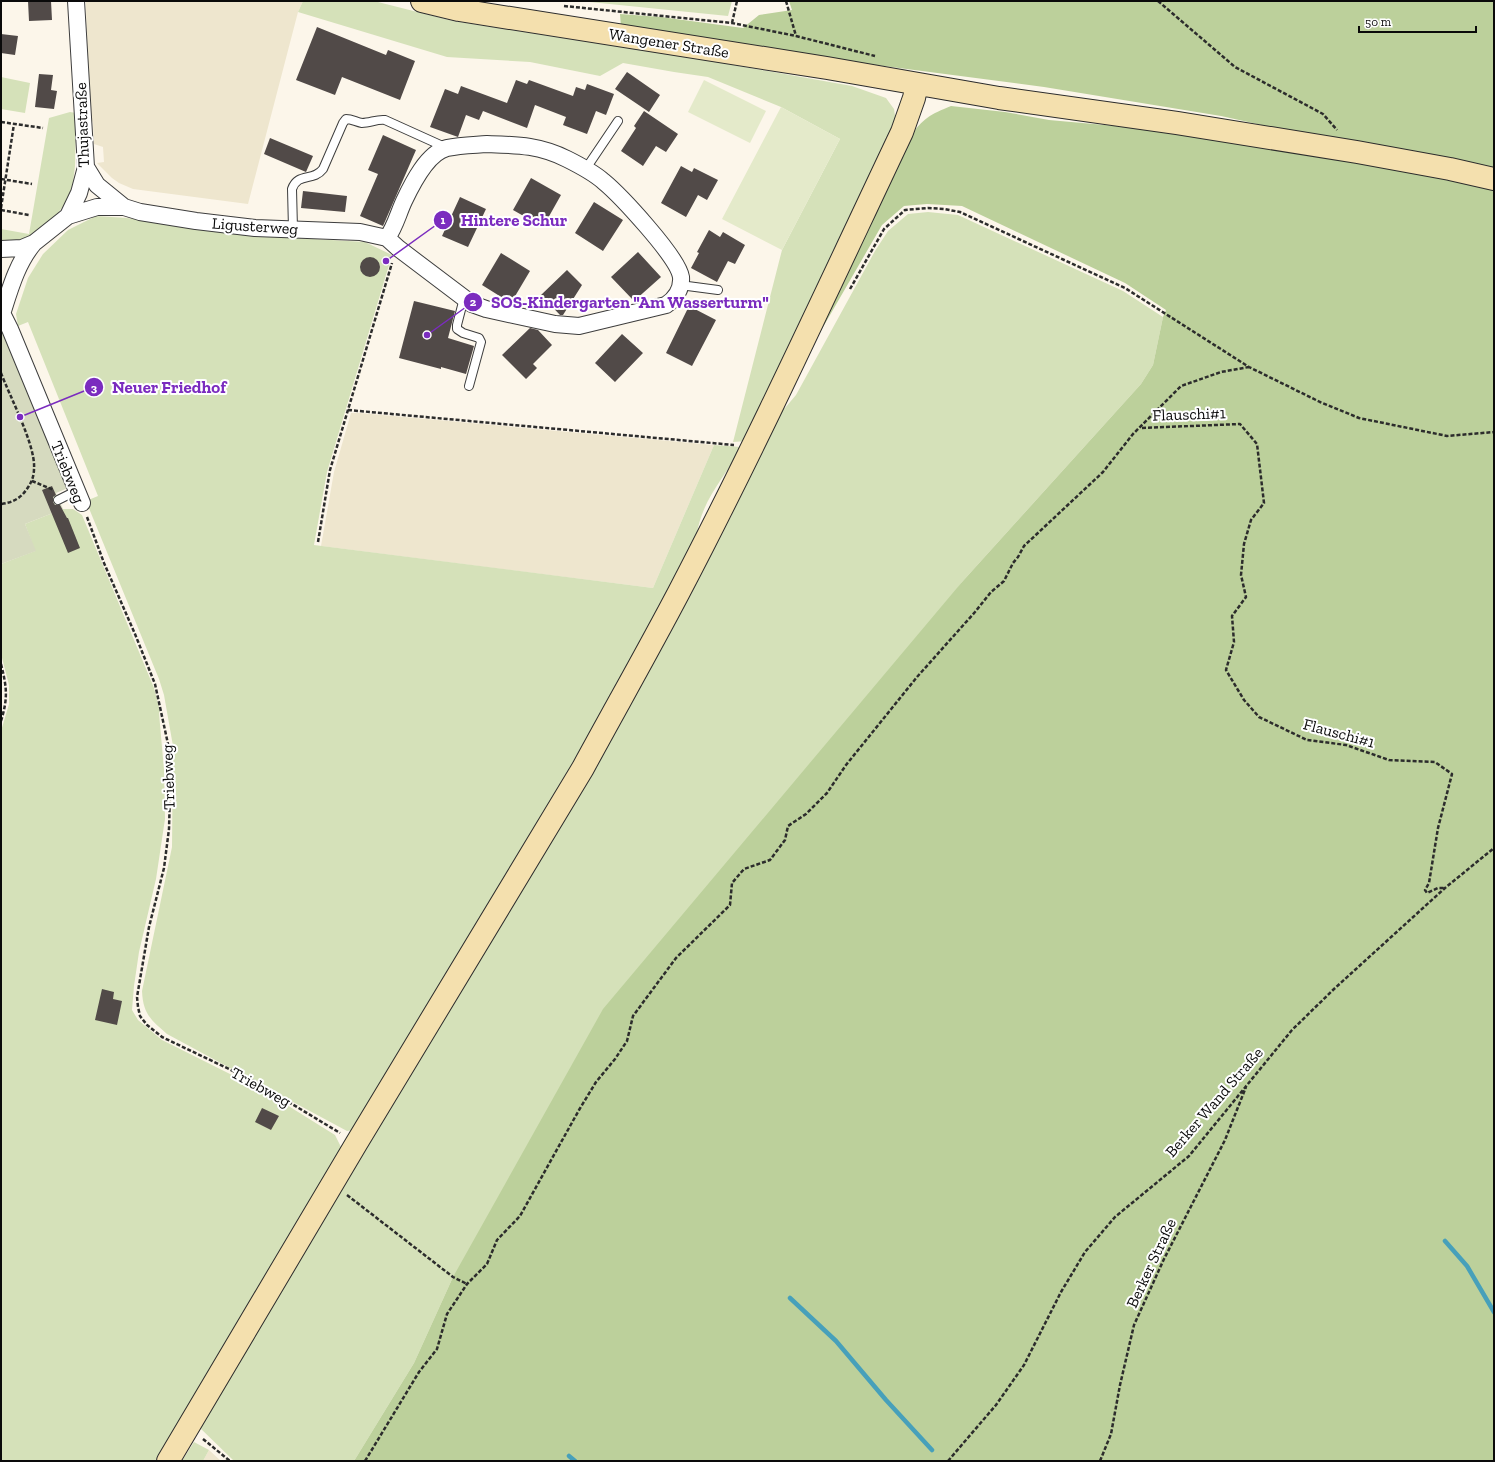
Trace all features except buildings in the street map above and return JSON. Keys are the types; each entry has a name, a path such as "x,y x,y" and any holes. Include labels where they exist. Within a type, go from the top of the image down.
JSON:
{"main road":[{"name":"Wangener Straße","path":"422,1 459,10 827,68 999,98 1177,123 1349,151 1450,169 1494,179"},
{"path":"168,1461 356,1144 583,768 679,592 753,444 902,132 914,98 917,84"}],"street":[{"name":"Thujastraße","path":"1,249 22,248 34,242 68,216 79,193 86,167 76,1"},
{"path":"487,144 526,146 543,150 566,159 585,170 602,180 633,211 672,259 681,277 678,293 673,301 666,305 579,326 555,324 486,309 472,304 392,243 392,232 404,201 423,167 432,156 439,151 447,148 487,144"},
{"name":"Ligusterweg","path":"86,167 97,185 124,207"},
{"name":"Ligusterweg","path":"68,216 97,207 124,207 140,212 196,222 255,228 360,232 392,243"},
{"name":"Triebweg","path":"34,242 25,254 10,289 2,313 6,331 75,497"}],"lane":[{"path":"293,229 292,189 294,182 298,179 319,174 323,169 346,119 364,123 380,119 385,120 447,148"},
{"path":"585,170 618,121"},
{"path":"680,285 718,290"},
{"path":"464,298 457,329 463,333 479,338 481,342 469,386"},
{"path":"58,500 75,497"}],"path":[{"path":"732,23 736,1"},
{"path":"786,1 796,36"},
{"path":"1158,1 1235,67 1323,114 1338,131"},
{"path":"562,6 647,13 732,23 796,36 876,56"},
{"path":"1,122 43,128"},
{"path":"14,124 1,209 29,215"},
{"path":"1,179 32,184"},
{"path":"848,294 884,229 905,210 944,209 960,212 1125,288 1249,367 1320,402 1359,418 1447,436 1494,432"},
{"path":"318,542 330,470 392,264 392,243"},
{"path":"365,1461 419,1372 437,1349 447,1314 467,1284 488,1264 497,1240 520,1216 596,1082 615,1059 627,1041 633,1016 676,958 730,905 732,884 744,869 770,860 785,840 788,826 806,814 827,794 846,765 917,677 991,592 1004,581 1024,546 1103,472 1134,434 1181,386 1221,372 1249,367"},
{"path":"1,373 26,434 33,456 34,468 32,481 18,498 1,504"},
{"path":"348,410 735,445 753,444"},
{"name":"Flauschi#1","path":"1141,428 1240,424 1258,444 1264,503 1251,520 1244,544 1241,575 1246,598 1232,616 1234,642 1226,670 1244,700 1259,718 1307,740 1346,745 1389,760 1435,762 1452,774 1438,828 1429,883 1425,890 1427,892 1438,888 1445,888"},
{"path":"32,481 75,497"},
{"name":"Triebweg","path":"75,497 135,634 155,684 168,744 170,792 169,829 164,868 149,927 137,997 140,1016 147,1025 162,1037 254,1081 333,1128 356,1144"},
{"path":"1,664 7,684 6,704 1,721"},
{"name":"Berker Wand Straße","path":"948,1461 996,1405 1024,1365 1061,1292 1085,1252 1115,1217 1189,1156 1292,1030 1334,989 1445,888 1494,848"},
{"name":"Berker Straße","path":"1100,1461 1111,1434 1120,1385 1134,1326 1164,1259 1225,1140 1248,1083"},
{"path":"333,1183 453,1277 467,1284"},
{"path":"188,1427 230,1461"}],"shaded area":[{"path":"86,1 303,1 298,12 248,204 133,189 112,178 97,163 104,162 103,147 94,144 87,70"},
{"path":"351,413 714,445 653,588 321,546 334,472"},
{"path":"209,1450 221,1461 203,1461"}],"green space":[{"path":"303,1 374,1 453,21 699,59 852,86 886,98 894,109 896,122 747,441 733,442 782,250 840,139 781,107 708,77 623,63 600,76 530,62 447,57 298,12"},
{"path":"580,1 732,1 728,16"},
{"path":"789,1 1494,1 1494,171 1320,138 1221,116 1044,87 876,65 621,27 620,14 661,17 743,28 759,15 792,10"},
{"path":"1,77 30,83 25,113 1,109"},
{"path":"704,80 766,111 750,143 688,112"},
{"path":"951,106 1005,112 1049,120 1127,127 1319,153 1494,187 1494,1461 354,1461 414,1363 453,1277 603,1009 962,582 1141,384 1153,365 1163,317 1166,310 1125,283 962,206 927,204 904,206 882,225 804,360 910,137 923,121"},
{"path":"781,107 840,139 782,250 722,219"},
{"path":"70,112 76,113 75,166 73,183 68,200 46,228 25,239 1,242 1,229 29,234 49,118"},
{"path":"928,212 958,215 1123,291 1163,317 1153,365 1141,384 962,582 453,1277 414,1363 354,1461 234,1461 198,1426 713,539 731,517 739,489 775,412 785,408 796,395 875,251 888,231 908,214"},
{"path":"96,216 127,218 247,235 365,242 392,255 327,472 314,545 653,588 714,445 741,447 708,501 703,512 696,539 611,700 355,1130 347,1131 167,1034 152,1020 144,1005 142,991 172,847 173,746 164,695 159,679 86,501 98,496 28,322 18,326 16,314 28,278 43,254 68,230"},
{"path":"1,330 68,488 56,493 63,509 25,524 36,551 1,564"},
{"path":"63,509 73,509 82,515 154,688 160,711 164,770 165,819 156,879 139,952 132,1010 138,1020 162,1040 266,1092 335,1135 341,1147 341,1156 155,1461 1,1461 1,731 9,704 9,685 1,654 1,564 35,551 25,524"},
{"path":"194,1442 209,1450 203,1461 182,1461"}],"waterway":[{"path":"1445,1241 1467,1266 1494,1312"},
{"path":"790,1298 836,1341 886,1400 932,1450"},
{"path":"569,1456 575,1461"}],"place":[{"name":"Hintere Schur","path":"386,261"},
{"name":"SOS-Kindergarten \"Am Wasserturm\"","path":"427,335"},
{"name":"Neuer Friedhof","path":"20,417"}]}
